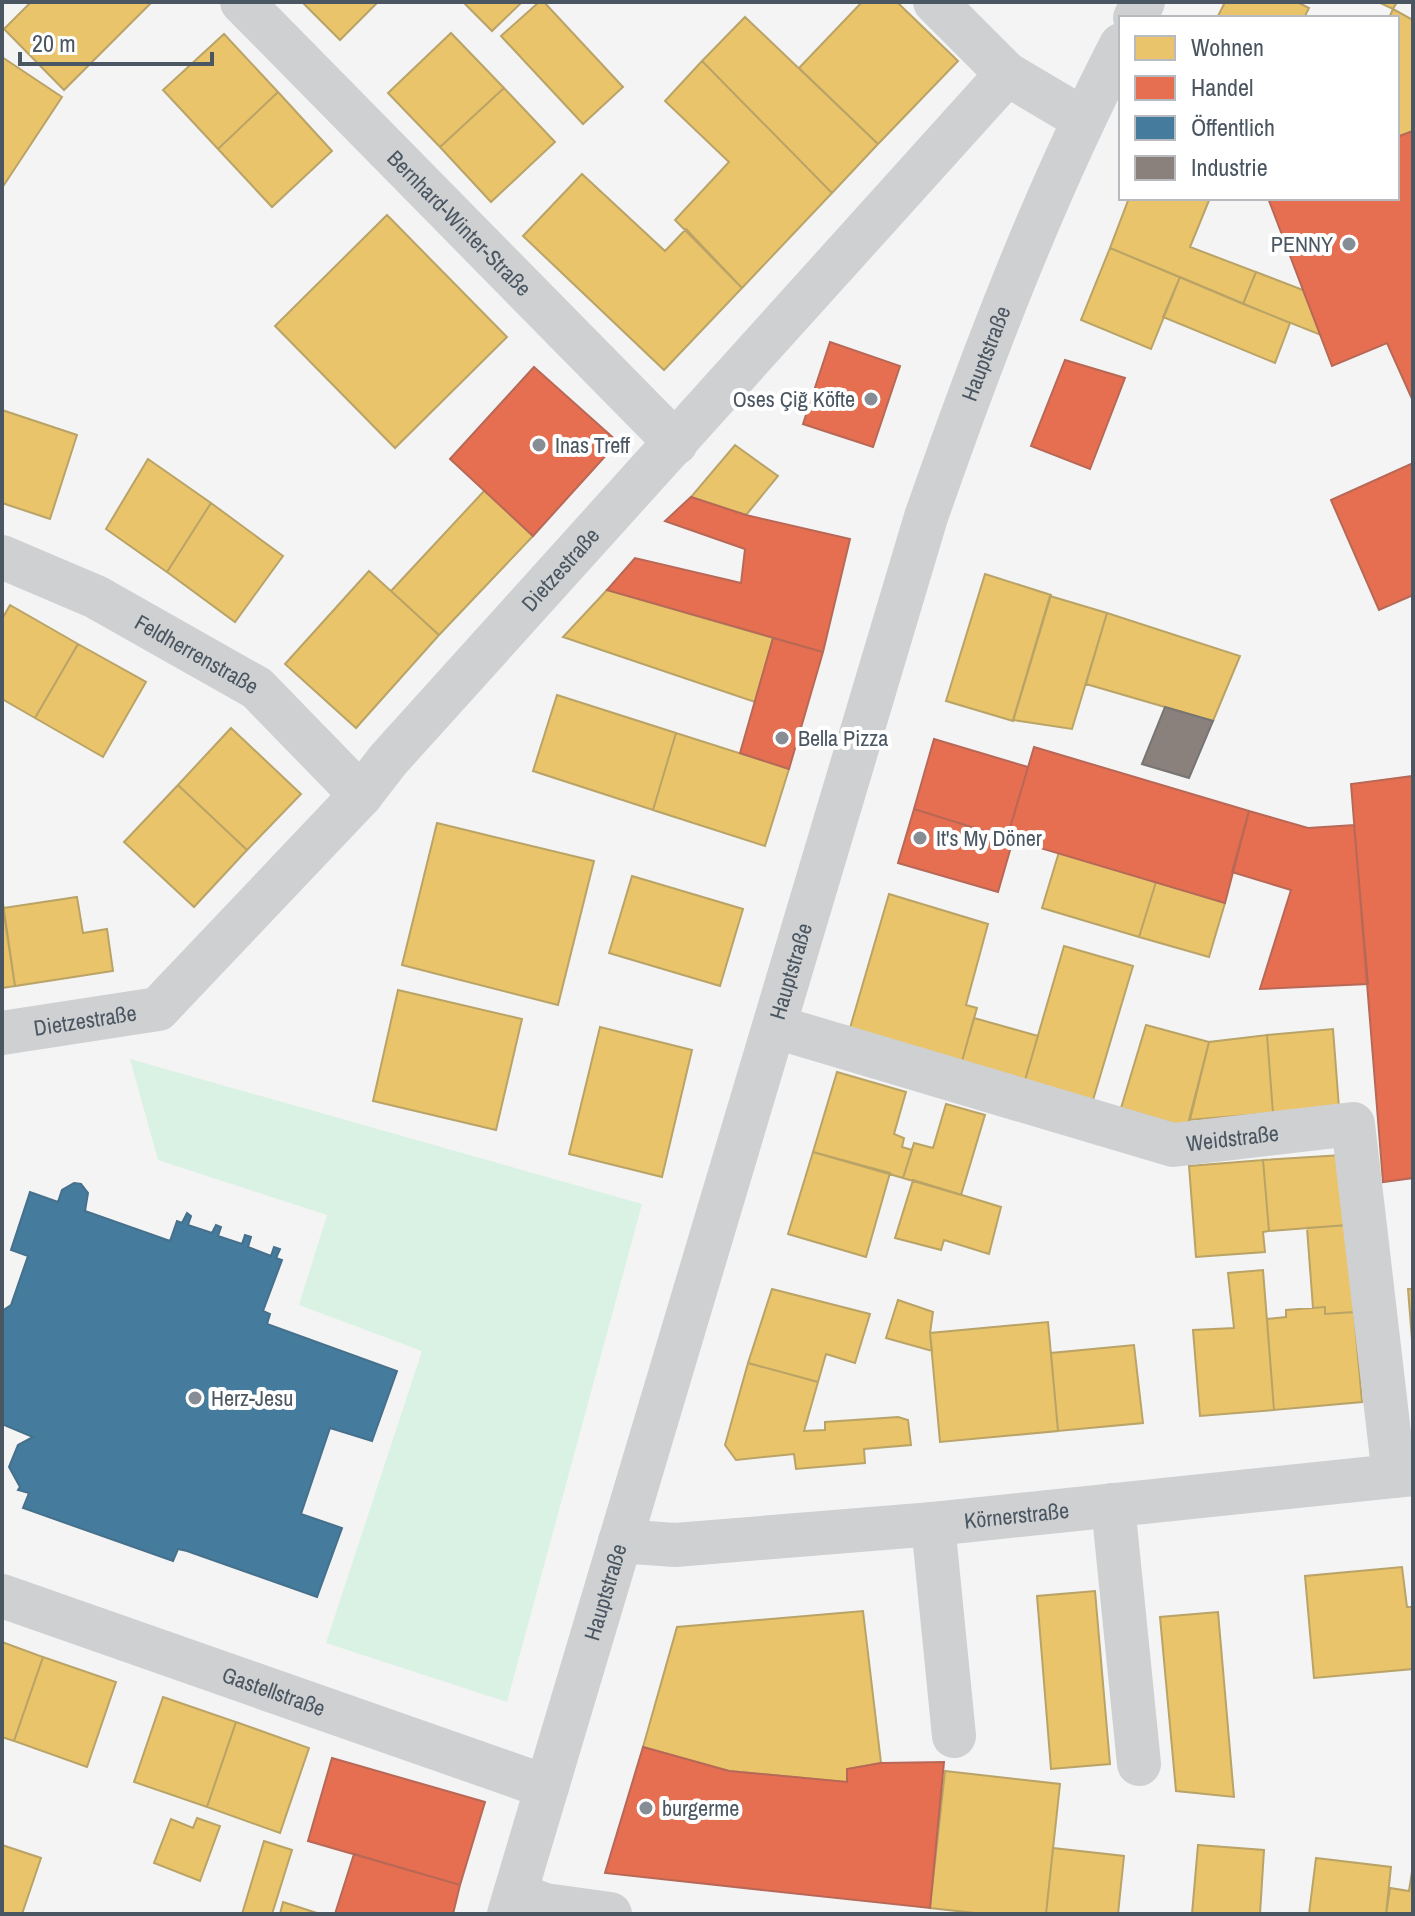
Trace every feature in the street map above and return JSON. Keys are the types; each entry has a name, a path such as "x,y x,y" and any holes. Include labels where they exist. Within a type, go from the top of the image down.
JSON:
{"street":[{"name":"Bernhard-Winter-Straße","path":"242,2 676,443"},
{"path":"935,2 1007,74 1083,119"},
{"name":"Hauptstraße","path":"512,1904 926,517 975,376 1083,119 1119,49"},
{"name":"Dietzestraße","path":"2,1033 158,1009 361,795 388,760 1007,74"},
{"name":"Feldherrenstraße","path":"2,557 96,597 257,688 361,795"},
{"name":"Weidstraße","path":"776,1027 1173,1145 1353,1124 1404,1475"},
{"name":"Körnerstraße","path":"620,1541 675,1545 933,1524 1404,1475"},
{"path":"1113,1505 1139,1764"},
{"path":"933,1524 954,1736"},
{"name":"Gastellstraße","path":"2,1596 547,1787"},
{"path":"512,1904 610,1914"}],"green space":[{"path":"130,1059 642,1204 507,1702 326,1643 422,1351 299,1305 327,1215 158,1160"}],"building: Wohnen":[{"path":"31,2 152,2 64,90 4,29"},
{"path":"302,2 378,2 340,40"},
{"path":"463,2 522,2 492,31"},
{"path":"539,2 544,2 623,87 583,124 501,36"},
{"path":"862,2 897,2 958,61 878,144 799,68"},
{"path":"1225,2 1297,2 1309,8 1305,16 1218,16"},
{"path":"1378,2 1397,2 1393,9"},
{"path":"1393,9 1413,20 1413,131 1399,136 1399,16 1390,16"},
{"path":"745,17 878,144 832,193 702,61"},
{"path":"451,33 504,88 440,147 388,93"},
{"path":"224,34 278,92 218,149 163,90"},
{"path":"2,57 62,97 2,188"},
{"path":"702,61 832,193 742,288 675,220 729,162 665,101"},
{"path":"504,88 555,142 491,202 440,147"},
{"path":"278,92 332,151 272,207 218,149"},
{"path":"582,174 665,251 686,229 742,288 664,370 523,236"},
{"path":"1128,200 1209,200 1190,247 1256,272 1243,304 1110,248"},
{"path":"387,215 507,337 395,448 275,326"},
{"path":"1110,248 1180,277 1151,349 1081,320"},
{"path":"1256,272 1303,290 1321,335 1243,304"},
{"path":"1180,277 1290,323 1275,363 1163,317"},
{"path":"2,410 77,435 50,519 2,503"},
{"path":"735,445 778,476 746,515 691,497"},
{"path":"148,459 211,503 167,572 106,529"},
{"path":"485,490 533,536 439,635 391,591"},
{"path":"211,503 283,556 235,622 167,572"},
{"path":"369,571 439,635 356,728 285,664"},
{"path":"985,574 1051,595 1013,721 946,701"},
{"path":"607,590 773,638 755,702 563,637"},
{"path":"1050,596 1107,613 1072,729 1013,720"},
{"path":"10,605 78,644 35,718 2,699 2,619"},
{"path":"1107,613 1240,656 1213,721 1086,684"},
{"path":"78,644 146,682 103,757 35,718"},
{"path":"557,695 676,733 653,810 533,771"},
{"path":"231,728 301,794 247,850 178,785"},
{"path":"676,733 789,769 765,846 653,810"},
{"path":"178,785 247,850 194,907 124,842"},
{"path":"437,823 594,861 558,1005 402,965"},
{"path":"1059,852 1156,882 1139,937 1042,908"},
{"path":"632,876 743,909 720,986 609,953"},
{"path":"1156,882 1225,903 1209,957 1139,937"},
{"path":"889,894 988,924 966,1005 977,1008 962,1061 850,1028"},
{"path":"2,897 15,986 2,988"},
{"path":"77,897 83,933 107,929 113,971 15,986 3,908"},
{"path":"1064,946 1133,966 1093,1100 1025,1080"},
{"path":"398,990 522,1019 496,1130 373,1101"},
{"path":"974,1018 1038,1036 1025,1080 962,1061"},
{"path":"1146,1025 1209,1042 1188,1128 1121,1108"},
{"path":"600,1027 692,1050 662,1177 569,1154"},
{"path":"1333,1029 1339,1108 1273,1113 1267,1035"},
{"path":"1267,1035 1273,1113 1189,1120 1209,1042"},
{"path":"837,1072 906,1092 894,1134 904,1138 902,1147 912,1150 903,1178 813,1152"},
{"path":"946,1104 985,1115 961,1195 903,1178 914,1143 933,1148"},
{"path":"813,1152 890,1173 866,1257 788,1234"},
{"path":"1342,1155 1347,1225 1269,1231 1263,1160"},
{"path":"1263,1160 1269,1231 1263,1232 1265,1252 1196,1257 1189,1166"},
{"path":"913,1180 1001,1207 989,1254 944,1240 941,1250 895,1238"},
{"path":"1347,1225 1354,1312 1325,1314 1325,1307 1313,1308 1307,1228"},
{"path":"1263,1270 1274,1410 1200,1416 1193,1330 1234,1328 1228,1273"},
{"path":"772,1289 870,1314 855,1363 826,1354 818,1382 748,1363"},
{"path":"1408,1289 1413,1289 1413,1353"},
{"path":"898,1300 933,1312 930,1333 932,1351 886,1338"},
{"path":"1325,1307 1325,1314 1354,1312 1362,1402 1274,1410 1267,1319 1286,1317 1286,1310"},
{"path":"1048,1322 1058,1431 940,1442 930,1333"},
{"path":"1134,1345 1143,1423 1058,1431 1051,1353"},
{"path":"748,1363 818,1382 804,1431 825,1430 825,1422 898,1417 908,1420 911,1445 864,1449 865,1463 796,1469 794,1454 736,1460 725,1445"},
{"path":"1402,1567 1407,1607 1413,1607 1413,1669 1314,1678 1305,1576"},
{"path":"1095,1591 1110,1764 1051,1769 1037,1596"},
{"path":"863,1611 881,1763 847,1769 847,1782 729,1771 643,1747 677,1627"},
{"path":"1218,1612 1234,1797 1176,1791 1160,1617"},
{"path":"2,1642 43,1657 14,1741 2,1737"},
{"path":"43,1657 116,1682 87,1767 14,1741"},
{"path":"163,1697 236,1722 207,1807 134,1782"},
{"path":"236,1722 309,1748 280,1833 207,1807"},
{"path":"945,1771 1060,1784 1046,1914 984,1914 930,1908"},
{"path":"197,1818 220,1826 200,1881 154,1863 171,1819 193,1828"},
{"path":"264,1841 292,1850 272,1914 242,1914"},
{"path":"2,1845 41,1858 22,1914 2,1914"},
{"path":"1198,1845 1264,1850 1260,1914 1192,1914"},
{"path":"1053,1848 1124,1856 1118,1914 1046,1914"},
{"path":"1316,1858 1391,1867 1386,1914 1309,1914"},
{"path":"1413,1865 1413,1914 1386,1914 1390,1888 1409,1891"},
{"path":"283,1902 320,1914 280,1914"}],"building: Handel":[{"name":"PENNY","path":"1413,131 1413,401 1387,343 1332,366 1269,200 1399,200 1399,136"},
{"path":"830,342 900,366 873,447 803,424"},
{"path":"1065,360 1125,378 1090,469 1031,446"},
{"path":"534,367 618,442 533,536 450,459"},
{"path":"1413,463 1413,595 1379,610 1331,500"},
{"path":"691,497 746,515 850,539 823,652 607,590 635,558 741,583 745,549 665,521"},
{"path":"773,638 823,652 789,769 740,753"},
{"path":"934,739 1028,767 1007,838 914,809"},
{"path":"1034,747 1249,811 1225,903 1007,838"},
{"path":"1413,776 1413,1178 1383,1182 1351,784"},
{"path":"914,809 1013,840 998,892 898,863"},
{"path":"1249,811 1308,828 1354,825 1368,984 1260,989 1291,890 1232,872"},
{"path":"643,1747 729,1771 847,1782 847,1769 881,1763 944,1762 930,1908 605,1873"},
{"path":"332,1758 485,1802 460,1885 308,1841"},
{"path":"354,1854 460,1885 453,1914 335,1914"}],"building: Öffentlich":[{"name":"Herz-Jesu","path":"74,1183 81,1184 88,1193 85,1211 170,1241 177,1221 182,1223 187,1213 191,1216 188,1225 212,1233 216,1225 221,1227 218,1236 242,1244 245,1235 251,1237 248,1247 271,1256 274,1247 280,1249 276,1258 282,1260 263,1311 270,1314 267,1324 397,1371 372,1441 330,1428 301,1514 342,1528 317,1597 187,1551 178,1549 173,1561 23,1508 29,1493 18,1490 20,1487 9,1467 18,1445 33,1437 2,1424 2,1311 11,1305 28,1256 11,1250 30,1192 58,1202 62,1190"}],"building: Industrie":[{"path":"1165,707 1213,721 1189,778 1142,764"}],"place":[{"name":"PENNY","path":"1349,244"},
{"name":"Oses Çiğ Köfte","path":"871,399"},
{"name":"Inas Treff","path":"539,445"},
{"name":"Bella Pizza","path":"782,738"},
{"name":"It's My Döner","path":"920,838"},
{"name":"Herz-Jesu","path":"195,1398"},
{"name":"burgerme","path":"646,1808"}]}
